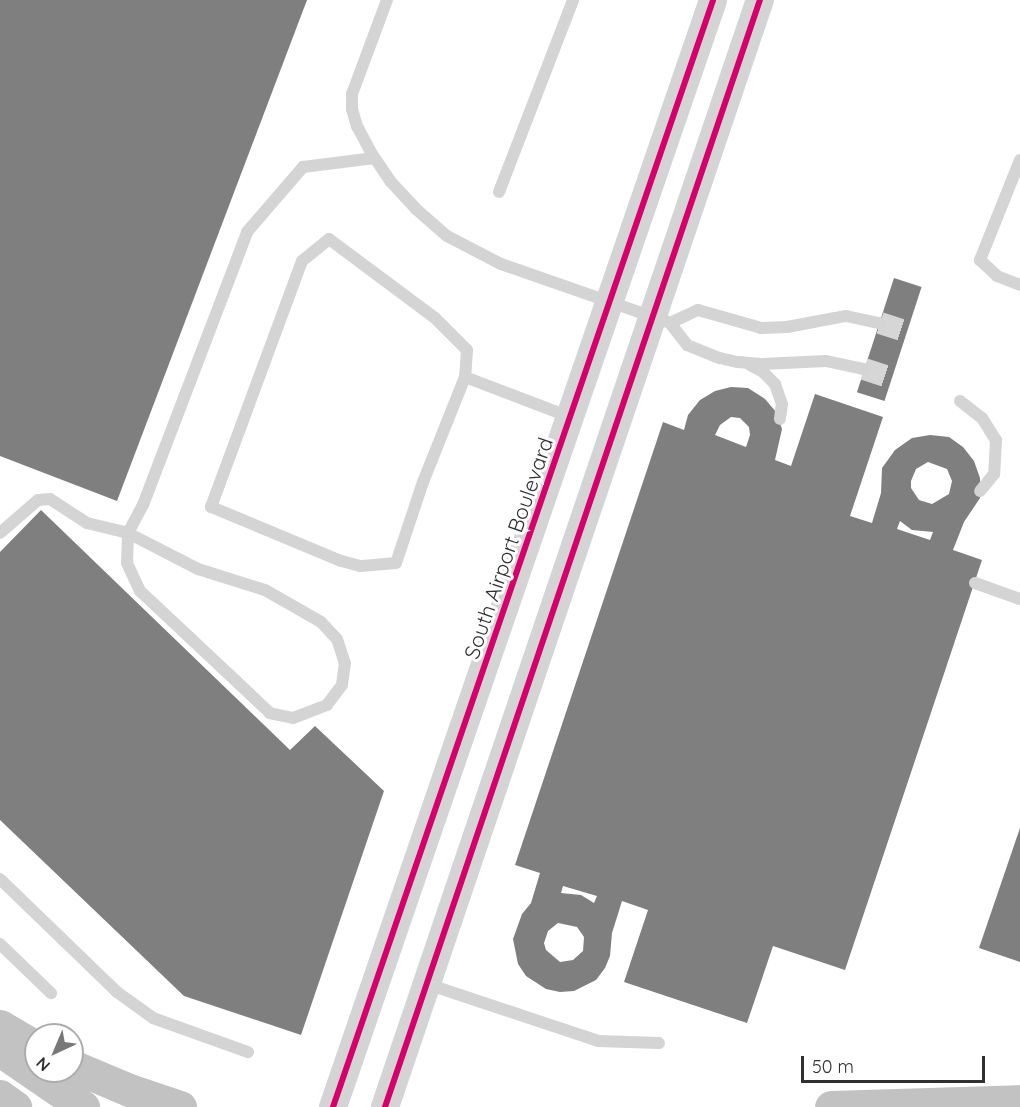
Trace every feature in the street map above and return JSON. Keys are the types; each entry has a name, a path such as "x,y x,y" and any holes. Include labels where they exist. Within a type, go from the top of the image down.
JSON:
{"highway":[{"path":"0,1026 24,1040"},
{"path":"0,1050 83,1107"},
{"path":"84,1071 129,1090 180,1107"},
{"path":"0,1096 15,1107"},
{"path":"831,1107 1020,1101"}],"street":[{"name":"South Airport Boulevard","path":"333,1107 713,0"},
{"path":"385,1107 661,320 760,0"}],"lane":[{"path":"387,0 352,94 357,126 374,158 391,182 416,209 447,236 501,264 661,320 687,345 720,358 747,363 826,361 864,369"},
{"path":"499,192 573,0"},
{"path":"0,533 38,500 50,499 87,523 128,533 198,569 265,590 321,622 337,639 345,663 342,685 327,705 293,718 270,713 140,591 128,563 128,533 143,505 247,232 303,167 374,158"},
{"path":"1020,160 980,260 997,276 1020,285"},
{"path":"329,239 435,318 467,350 465,377 423,482 396,563 360,566 341,561 211,507 302,261 329,239"},
{"path":"661,320 698,310 761,328 787,327 846,316 880,322"},
{"path":"747,363 763,372 775,384 782,404 780,420"},
{"path":"465,377 570,417"},
{"path":"960,401 982,418 996,440 994,474 980,491"},
{"path":"975,584 1020,599"},
{"path":"0,879 117,992 153,1018 248,1052"},
{"path":"0,944 51,993"},
{"path":"427,984 598,1041 659,1043"}],"building":[{"path":"0,0 307,0 117,501 0,456"},
{"path":"894,278 922,287 884,401 857,392"},
{"path":"731,387 748,388 765,399 776,412 782,429 775,460 791,466 815,394 883,417 850,516 872,523 881,493 882,468 895,450 912,438 930,435 949,437 963,447 974,461 980,478 980,498 964,522 953,550 982,560 845,970 773,946 747,1023 624,982 648,910 622,901 612,933 610,956 605,968 596,980 574,991 560,992 546,989 526,976 518,964 513,939 522,914 531,903 540,873 515,865 663,422 684,430 688,415 700,400 715,391","holes":["731,417 740,418 749,427 750,435 746,447 715,435 720,425","928,462 947,469 952,481 949,494 932,504 919,500 911,488 916,469","900,521 912,530 933,532 930,540 897,529","563,886 597,896 594,903 581,895 561,893","558,923 577,927 584,937 583,951 573,960 560,962 546,950 544,943 548,931"]},
{"path":"41,510 290,750 315,726 384,791 301,1035 184,996 0,820 0,552"},
{"path":"1020,828 1020,962 979,948"}],"tunnel":[{"path":"880,323 907,332"},
{"path":"864,369 892,378"}],"cycle path":[{"path":"333,1107 713,0"},
{"path":"385,1107 760,0"}]}
